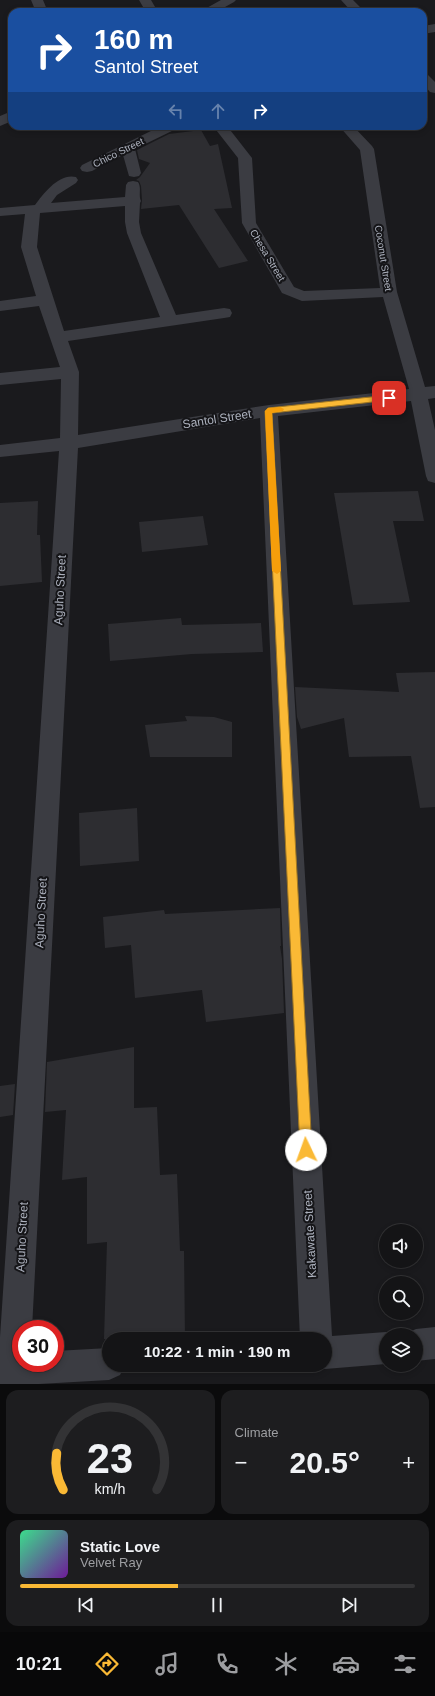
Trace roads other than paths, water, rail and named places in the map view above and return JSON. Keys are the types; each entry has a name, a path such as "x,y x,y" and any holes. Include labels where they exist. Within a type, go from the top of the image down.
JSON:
{"street":[{"path":"215,8 230,0"},
{"path":"347,0 355,8"},
{"name":"Chico Street","path":"87,168 163,130"},
{"name":"Chesa Street","path":"223,130 245,158 249,223 288,290 302,296 389,292"},
{"name":"Coconut Street","path":"350,130 367,149 389,292 427,393 435,476"},
{"path":"128,147 134,179 132,222 134,234 170,321"},
{"path":"36,210 52,192 71,180"},
{"path":"0,212 134,201"},
{"name":"Aguho Street","path":"9,1374 69,442 70,372 45,300 29,247 36,210"},
{"path":"0,306 45,300"},
{"path":"59,337 224,313"},
{"path":"0,380 70,372"},
{"name":"Santol Street","path":"0,451 69,442 268,411 427,393"},
{"name":"Kakawate Street","path":"268,411 316,1332"},
{"path":"423,1344 435,1343"},
{"path":"332,1352 379,1349"},
{"path":"9,1374 102,1365"}]}
